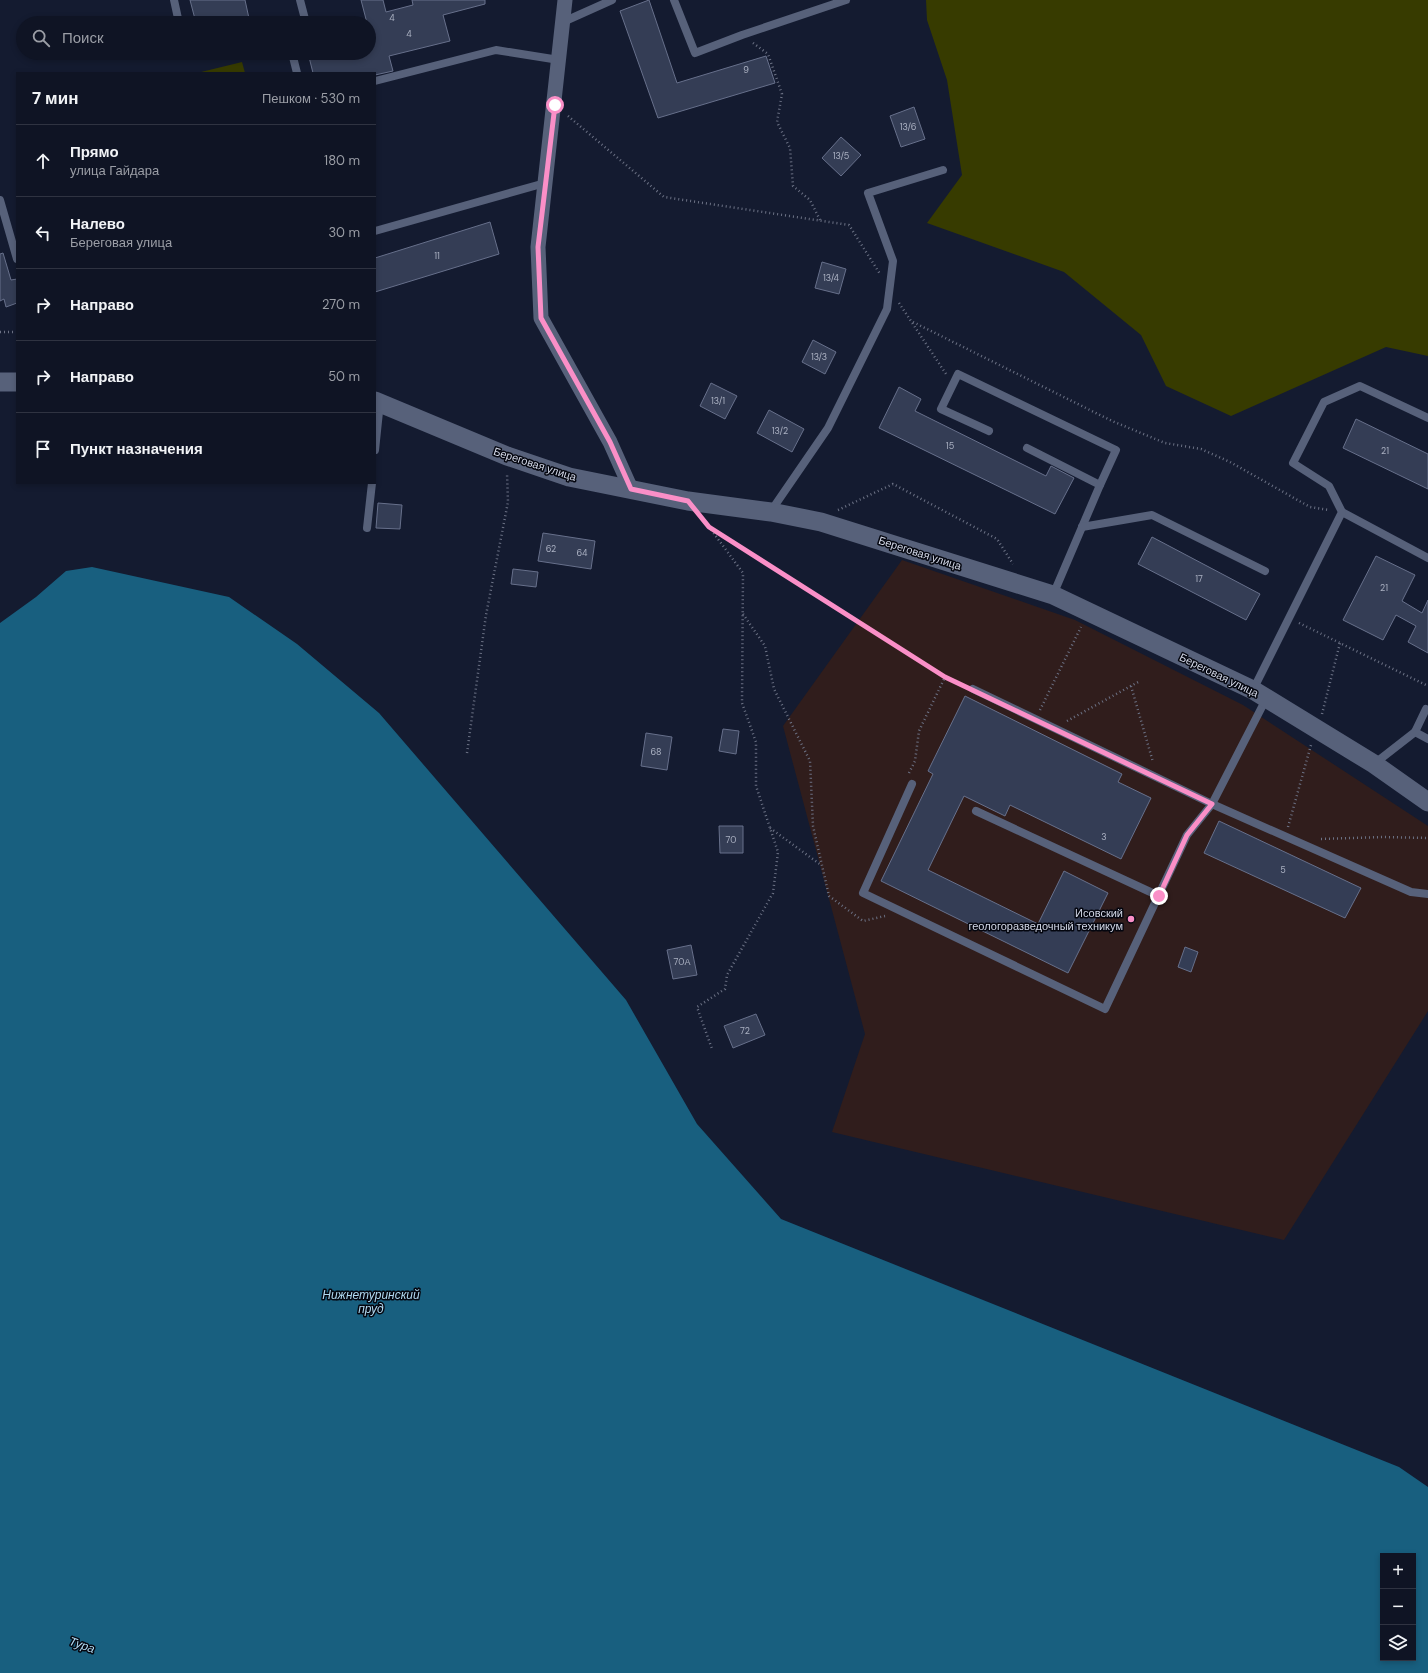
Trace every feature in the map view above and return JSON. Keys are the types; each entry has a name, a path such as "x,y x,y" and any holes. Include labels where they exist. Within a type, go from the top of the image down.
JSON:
{"street":[{"path":"565,0 538,247 541,318 610,442 631,489"},
{"path":"0,382 16,382"},
{"name":"Береговая улица","path":"377,401 507,456 569,477 688,501 771,512 816,521 1053,595 1260,695 1374,764 1428,802"}],"lane":[{"path":"174,0 177,16"},
{"path":"300,0 304,16"},
{"path":"563,22 612,0"},
{"path":"674,0 695,53 742,35 846,0"},
{"path":"376,81 496,50 559,60"},
{"path":"294,60 297,72"},
{"path":"771,512 828,428 887,309 892,261 868,194 943,170"},
{"path":"376,230 545,183"},
{"path":"0,200 16,256"},
{"path":"989,431 941,409 958,374 1116,450 1053,595"},
{"path":"1428,418 1360,386 1324,402 1293,463 1329,486 1342,512 1428,558"},
{"path":"376,426 377,401"},
{"path":"1027,448 1100,485"},
{"path":"367,528 372,484"},
{"path":"912,784 863,893 1105,1009 1187,835 1212,804 1260,695 1289,618 1342,512"},
{"path":"1082,527 1152,515 1265,571"},
{"path":"972,689 1212,804 1411,892 1428,894"},
{"path":"1374,764 1415,732 1426,709 1428,710"},
{"path":"1415,732 1428,739"},
{"path":"976,811 1159,896"}],"path":[{"path":"742,35 768,54 782,94 777,122 790,148 793,186 810,200 820,220"},
{"path":"565,113 664,197 849,225 953,384"},
{"path":"912,322 1112,421 1165,443 1201,449 1230,462 1310,507 1342,512"},
{"path":"0,332 16,332"},
{"path":"467,753 486,615 508,502 507,456"},
{"path":"816,521 892,484 997,539 1013,563 1014,583"},
{"path":"688,501 709,527 742,573 742,702 756,742 756,786 778,852 773,893 727,975 725,989 697,1007 712,1049"},
{"path":"709,527 945,677 972,689"},
{"path":"742,613 764,646 774,689 810,761 813,826 829,896 863,921 901,912"},
{"path":"1289,618 1428,686"},
{"path":"912,784 909,775 915,761 919,731 945,677"},
{"path":"1054,728 1140,681"},
{"path":"1131,686 1157,778"},
{"path":"770,828 822,866"},
{"path":"1293,840 1383,836 1428,838"}],"shaded area":[{"path":"926,0 1428,0 1428,356 1386,347 1231,416 1166,386 1141,335 1064,272 927,223 962,175 947,80 927,20"},
{"path":"242,62 245,72 201,72"},
{"name":"Исовский геологоразведочный техникум","path":"902,560 1075,620 1243,705 1428,826 1428,1011 1284,1240 832,1132 865,1034 783,726"}],"water":[{"name":"Нижнетуринский пруд","path":"92,567 229,597 297,644 379,713 626,1000 697,1124 781,1219 1399,1467 1428,1487 1428,1673 0,1673 0,623 36,597 66,571"}],"building":[{"path":"190,0 245,0 248,16 194,16"},
{"path":"361,0 383,0 386,12 413,5 412,0 485,0 485,4 443,15 450,41 389,56 393,71 376,75 376,72 313,72 310,60 376,60 376,16 365,16"},
{"path":"649,0 677,83 766,56 775,83 658,118 620,11"},
{"path":"914,107 925,139 901,147 890,116"},
{"path":"841,137 861,155 841,176 822,158"},
{"path":"490,222 499,254 376,292 376,258"},
{"path":"3,253 11,280 16,279 16,303 6,307 4,299 0,301 0,254"},
{"path":"822,262 846,269 839,294 815,288"},
{"path":"813,340 836,352 825,374 802,362"},
{"path":"711,383 737,396 725,419 700,406"},
{"path":"899,387 921,399 915,411 1046,476 1051,466 1074,478 1055,514 879,428"},
{"path":"769,410 804,429 792,452 757,433"},
{"path":"1356,419 1428,454 1428,489 1343,448"},
{"path":"378,503 402,505 400,529 376,528"},
{"path":"543,533 595,541 591,569 538,561"},
{"path":"1152,537 1260,594 1246,620 1138,564"},
{"path":"1376,556 1415,575 1402,601 1422,613 1428,600 1428,653 1408,642 1416,626 1396,615 1383,640 1343,620"},
{"path":"513,569 538,572 536,587 511,584"},
{"path":"965,696 1122,774 1118,782 1151,798 1121,859 1010,805 1005,816 964,796 928,870 1038,924 1064,871 1108,893 1068,973 881,881 933,774 928,771"},
{"path":"723,729 739,731 736,754 719,751"},
{"path":"646,733 672,737 667,770 641,766"},
{"path":"1219,821 1361,888 1345,918 1204,853"},
{"path":"719,826 743,826 743,853 720,853"},
{"path":"691,945 697,975 673,979 667,950"},
{"path":"1185,947 1198,952 1191,972 1178,967"},
{"path":"756,1014 765,1035 733,1048 724,1026"}],"place":[{"name":"Исовский геологоразведочный техникум","path":"1131,919"}],"route":[{"path":"555,105 538,247 541,318 610,442 631,489 688,501 709,527 945,677 1212,804 1187,835 1159,896"}],"water label":[{"name":"Тура","path":"82,1645"}]}
